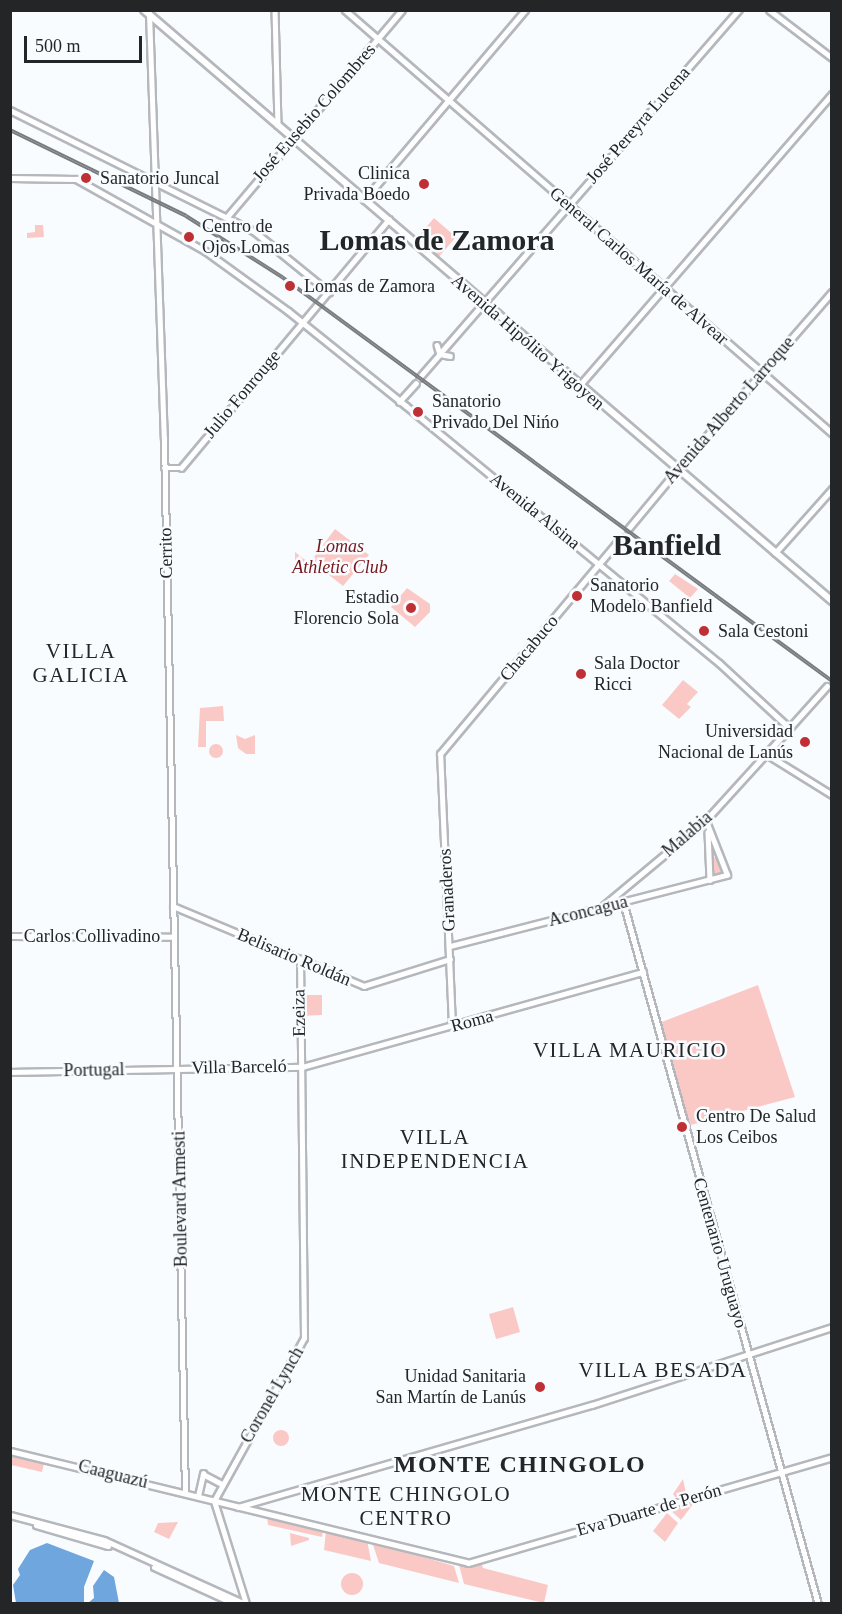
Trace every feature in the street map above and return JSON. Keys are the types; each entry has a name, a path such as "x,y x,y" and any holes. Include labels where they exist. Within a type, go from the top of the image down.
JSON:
{"main road":[{"path":"769,10 831,58"},
{"name":"Avenida Hipólito Yrigoyen","path":"148,11 484,303 831,599"},
{"name":"Cerrito","path":"148,11 164,468 173,906"},
{"name":"Avenida Alsina","path":"10,179 76,179 204,253 276,303 401,401 731,674 787,728"},
{"name":"Avenida Alberto Larroque","path":"678,469 831,292"},
{"name":"Malabia","path":"769,754 773,743 827,686"},
{"path":"769,754 831,794"},
{"name":"Centenario Uruguayo","path":"623,902 818,1604"},
{"name":"Boulevard Armesti","path":"173,906 178,1068 184,1493"},
{"name":"Caaguazú","path":"10,1451 468,1563"},
{"name":"Eva Duarte de Perón","path":"468,1563 831,1458"},
{"path":"214,1501 246,1604"},
{"path":"10,1516 104,1540 246,1604"},
{"path":"10,1516 103,1544 235,1604"}],"street":[{"path":"274,10 278,124"},
{"name":"General Carlos María de Alvear","path":"345,10 831,432"},
{"name":"José Eusebio Colombres","path":"227,217 292,136 402,10"},
{"path":"364,199 525,10"},
{"name":"José Pereyra Lucena","path":"401,401 568,205 739,10"},
{"path":"580,385 831,94"},
{"path":"10,110 254,231 328,292"},
{"name":"Julio Fonrouge","path":"164,468 181,468 389,220"},
{"path":"437,345 441,352 450,356"},
{"name":"Avenida Alberto Larroque","path":"628,529 678,469"},
{"path":"776,552 831,489"},
{"name":"Chacabuco","path":"440,754 617,542"},
{"name":"Granaderos","path":"440,754 452,1026"},
{"name":"Malabia","path":"601,908 707,822 742,779 769,754"},
{"path":"707,822 710,880"},
{"name":"Aconcagua","path":"450,946 727,876 707,822"},
{"name":"Belisario Roldán","path":"173,906 365,986 450,959"},
{"name":"Carlos Collivadino","path":"10,936 174,937"},
{"name":"Ezeiza","path":"300,959 300,1067"},
{"name":"Roma","path":"300,1067 643,972"},
{"name":"Villa Barceló","path":"178,1068 300,1067"},
{"name":"Coronel Lynch","path":"214,1501 304,1338 300,1067"},
{"name":"Portugal","path":"10,1072 178,1068"},
{"path":"238,1507 592,1405 831,1327"},
{"path":"198,1497 203,1474 222,1484"}],"green space":[{"path":"434,218 456,237 437,259 415,240"},
{"path":"35,225 43,225 44,237 27,238 27,233 35,232"},
{"name":"Lomas Athletic Club","path":"335,529 369,555 343,586 311,561"},
{"path":"295,552 308,562 295,576"},
{"path":"675,574 698,589 690,598 669,581"},
{"name":"Estadio Florencio Sola","path":"407,588 430,604 430,612 415,627 391,607"},
{"path":"683,680 698,692 687,704 691,707 679,719 662,705"},
{"path":"223,706 224,721 206,721 206,747 198,747 200,708"},
{"path":"236,735 245,739 255,735 255,754 246,754 238,748"},
{"path":"216,744 221,746 223,751 221,756 216,758 211,756 209,751 211,746"},
{"path":"716,857 725,874 712,878 710,859"},
{"path":"758,985 795,1097 687,1126 659,1023"},
{"path":"301,995 322,995 322,1015 301,1016"},
{"path":"513,1307 520,1332 496,1339 489,1314"},
{"path":"281,1430 287,1432 289,1438 287,1444 281,1446 275,1444 273,1438 275,1432"},
{"path":"11,1452 45,1459 42,1472 11,1465"},
{"path":"683,1479 687,1498 675,1497 673,1494"},
{"path":"697,1499 681,1520 667,1507"},
{"path":"667,1513 678,1523 665,1542 653,1531"},
{"path":"267,1516 323,1530 322,1537 268,1525"},
{"path":"178,1522 169,1539 154,1532 158,1523"},
{"path":"326,1531 367,1540 371,1561 324,1550"},
{"path":"290,1533 309,1538 309,1540 291,1546"},
{"path":"372,1542 454,1566 459,1583 379,1563"},
{"path":"480,1558 483,1568 548,1585 544,1603 464,1584 459,1565 472,1565"},
{"path":"352,1573 360,1576 363,1584 360,1592 352,1595 344,1592 341,1584 344,1576"}],"water":[{"path":"47,1543 94,1561 84,1587 84,1603 16,1603 13,1585 20,1575 18,1569 30,1550"},
{"path":"104,1570 114,1577 119,1603 88,1603 94,1598 93,1586"}],"tunnel":[{"path":"617,542 628,529"}],"railway":[{"path":"10,130 186,216 282,277 832,681"}],"place":[{"name":"Sanatorio Juncal","path":"86,178"},
{"name":"Clinica Privada Boedo","path":"424,184"},
{"name":"Centro de Ojos Lomas","path":"189,237"},
{"name":"Lomas de Zamora","path":"290,286"},
{"name":"Sanatorio Privado Del Nińo","path":"418,412"},
{"name":"Sanatorio Modelo Banfield","path":"577,596"},
{"name":"Estadio Florencio Sola","path":"411,608"},
{"name":"Sala Cestoni","path":"704,631"},
{"name":"Sala Doctor Ricci","path":"581,674"},
{"name":"Universidad Nacional de Lanús","path":"805,742"},
{"name":"Centro De Salud Los Ceibos","path":"682,1127"},
{"name":"Unidad Sanitaria San Martín de Lanús","path":"540,1387"}],"district":[{"name":"Lomas de Zamora","path":"437,240"},
{"name":"Banfield","path":"667,545"},
{"name":"VILLA GALICIA","path":"81,663"},
{"name":"VILLA MAURICIO","path":"630,1050"},
{"name":"VILLA INDEPENDENCIA","path":"435,1149"},
{"name":"VILLA BESADA","path":"663,1370"},
{"name":"MONTE CHINGOLO","path":"520,1465"},
{"name":"MONTE CHINGOLO CENTRO","path":"406,1506"}]}
